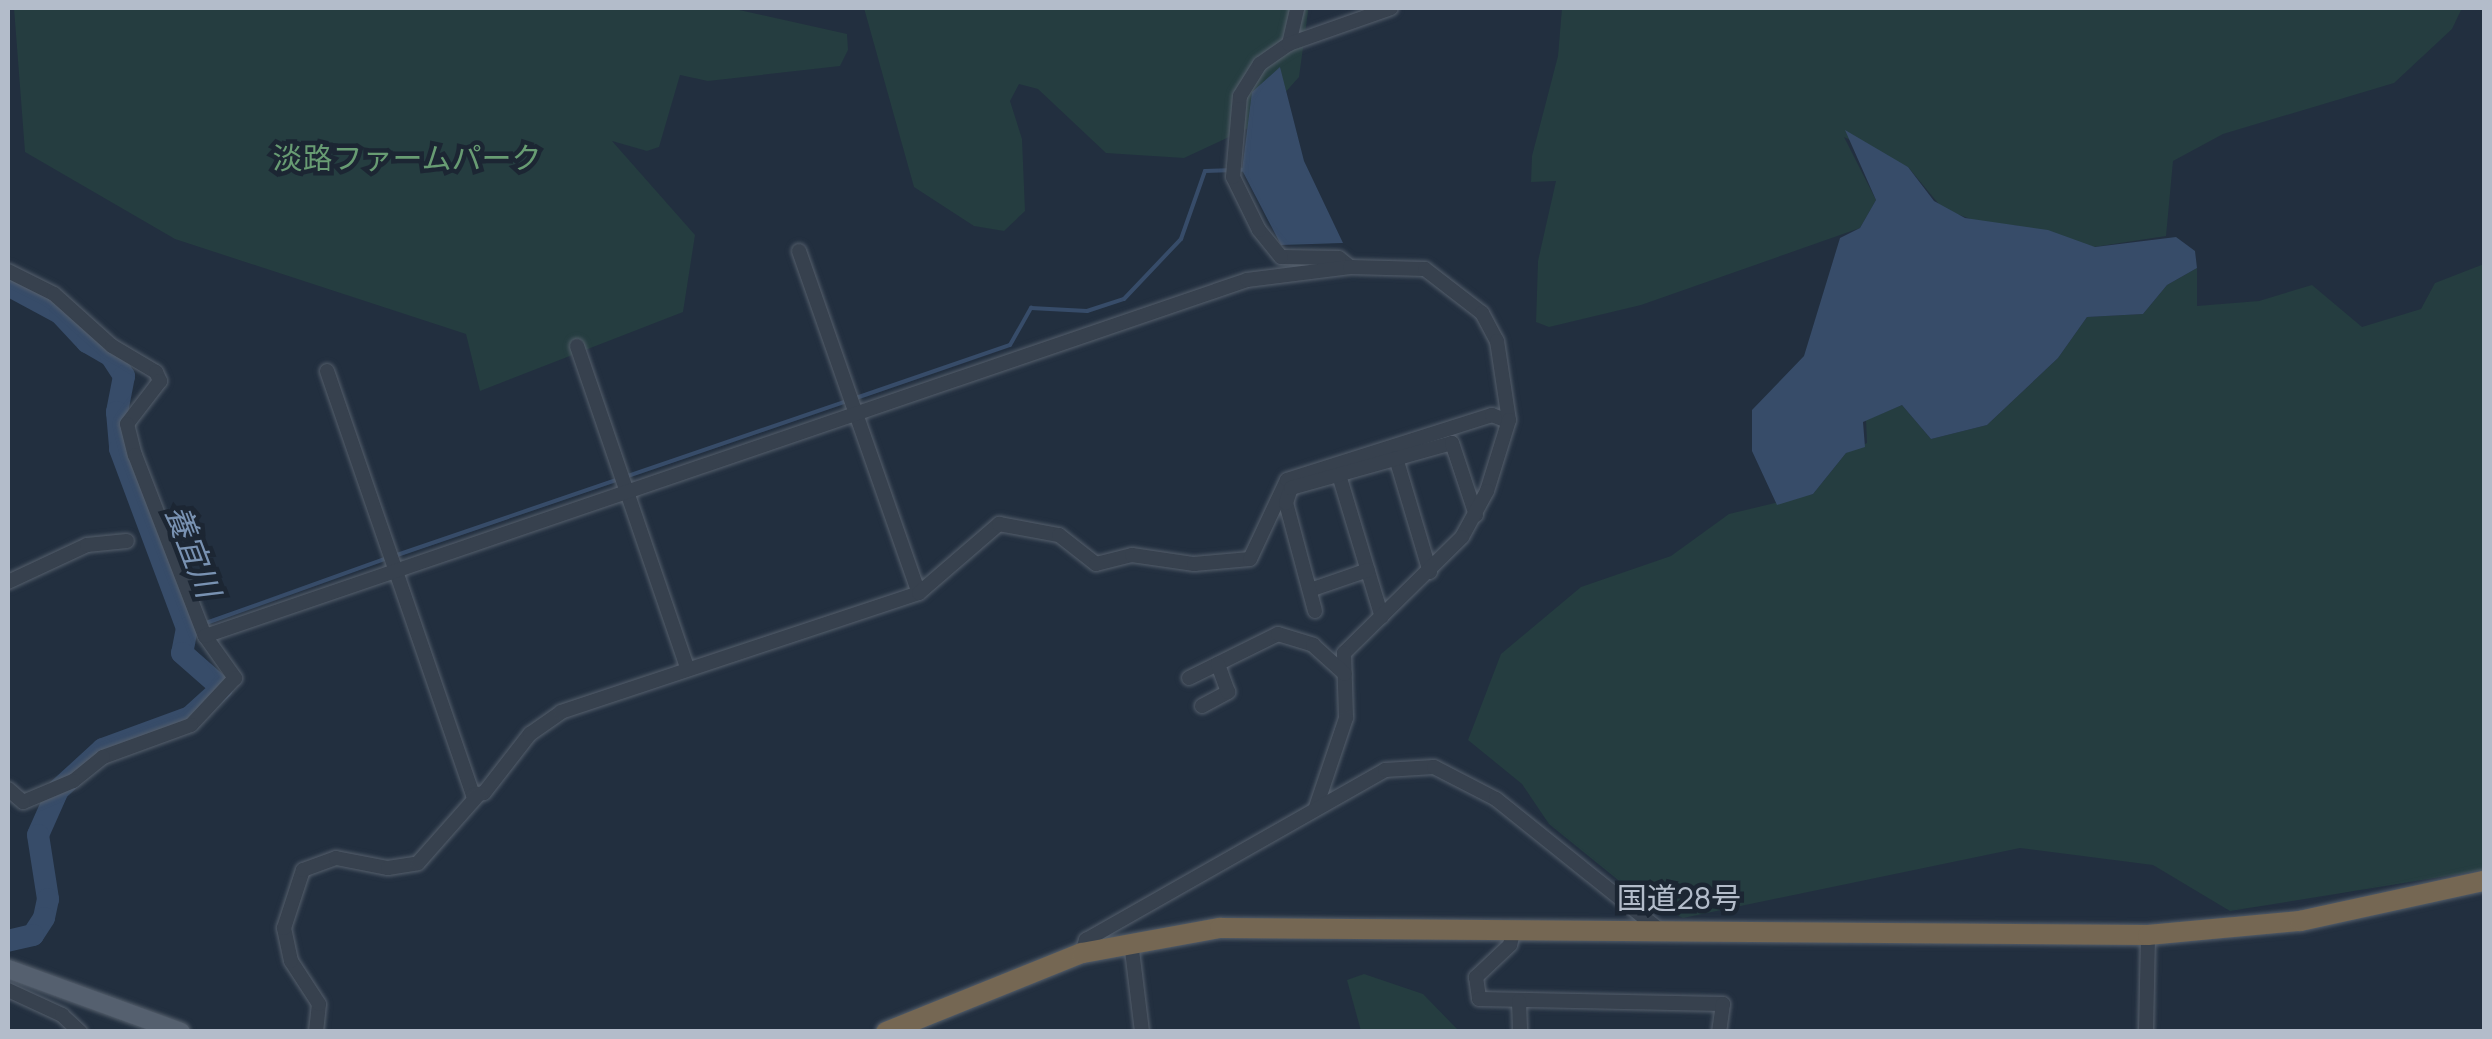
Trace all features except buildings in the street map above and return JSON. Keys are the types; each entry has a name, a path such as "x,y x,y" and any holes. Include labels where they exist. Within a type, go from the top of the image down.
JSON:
{"highway":[{"name":"国道28号","path":"886,1032 1082,953 1131,942 1268,926 2148,935 2300,920 2484,881"}],"main road":[{"path":"8,969 181,1032"}],"street":[{"path":"1288,44 1296,8"},
{"path":"1350,267 1339,258 1281,258 1259,230 1233,171 1243,87 1288,44 1391,8"},
{"path":"799,251 919,593"},
{"path":"204,634 854,410 1247,280 1350,267 1425,270 1474,303 1496,341 1508,422 1476,515 1430,572 1344,654 1346,718 1316,807"},
{"path":"8,272 54,294 112,346 156,372 160,381 127,424 204,634 235,678 202,717 103,757 73,781 56,784 24,802 8,789"},
{"path":"576,346 687,667"},
{"path":"328,370 473,795 479,794"},
{"path":"316,1032 319,1004 290,961 284,928 304,870 336,858 388,868 418,863 530,734 561,712 919,593 999,524 1059,534 1096,564 1132,556 1194,564 1250,559 1287,480 1492,415 1508,422"},
{"path":"1315,611 1286,503 1291,488 1452,442 1476,515"},
{"path":"1396,458 1430,572"},
{"path":"1340,475 1382,618"},
{"path":"8,582 87,546 127,540"},
{"path":"1310,590 1368,570"},
{"path":"1189,678 1278,634 1314,646 1345,674"},
{"path":"1202,706 1228,692 1218,664"},
{"path":"1082,953 1086,940 1194,884 1316,807 1385,770 1434,767 1496,799 1658,928"},
{"path":"1514,928 1510,945 1476,977 1475,993 1480,999 1722,1004 1719,1032"},
{"path":"2146,1032 2148,935"},
{"path":"1131,942 1142,1032"},
{"path":"8,990 80,1032"},
{"path":"1520,1001 1520,1032"}],"green space":[{"name":"淡路ファームパーク","path":"14,8 730,8 847,34 848,50 840,66 708,81 680,75 659,147 647,151 612,141 695,235 683,312 480,391 466,334 175,239 25,152"},
{"path":"864,8 1308,8 1308,12 1299,77 1257,124 1184,158 1106,153 1038,89 1019,84 1010,101 1022,139 1025,211 1004,231 974,226 914,187"},
{"path":"1562,8 2462,8 2452,29 2394,83 2223,134 2173,161 2166,236 2094,247 2014,225 1987,225 1943,209 1908,167 1844,137 1876,200 1860,228 1641,305 1549,327 1536,322 1538,261 1556,181 1531,182 1532,156 1558,56"},
{"path":"2484,264 2484,870 2230,911 2153,865 2020,848 1683,918 1639,897 1549,824 1522,784 1468,740 1501,654 1581,587 1671,556 1729,514 1813,494 1846,453 1867,443 1866,420 1902,405 1931,439 1987,425 2058,358 2087,317 2143,314 2167,285 2197,268 2197,306 2259,301 2312,285 2362,327 2421,309 2435,283"},
{"path":"1364,974 1423,994 1459,1031 1361,1031 1347,980"}],"water":[{"path":"1280,67 1304,161 1343,243 1281,245 1242,170 1252,92"},
{"path":"1845,130 1908,167 1934,201 1965,218 2048,230 2095,247 2176,237 2195,251 2197,268 2167,285 2143,314 2087,317 2058,358 1987,425 1931,439 1902,405 1863,422 1865,447 1846,453 1813,494 1777,505 1752,451 1752,410 1804,356 1840,238 1860,228 1876,200"}],"waterway":[{"path":"856,398 1010,345 1031,308 1087,311 1124,299 1181,239 1205,171 1242,170"},
{"name":"養宜川","path":"8,285 60,313 87,342 111,356 124,376 117,412 120,449 187,628 182,653 222,688 190,717 103,749 58,790 38,835 48,899 44,918 33,935 8,941"},
{"path":"397,555 847,401"},
{"path":"206,623 388,558"}]}
